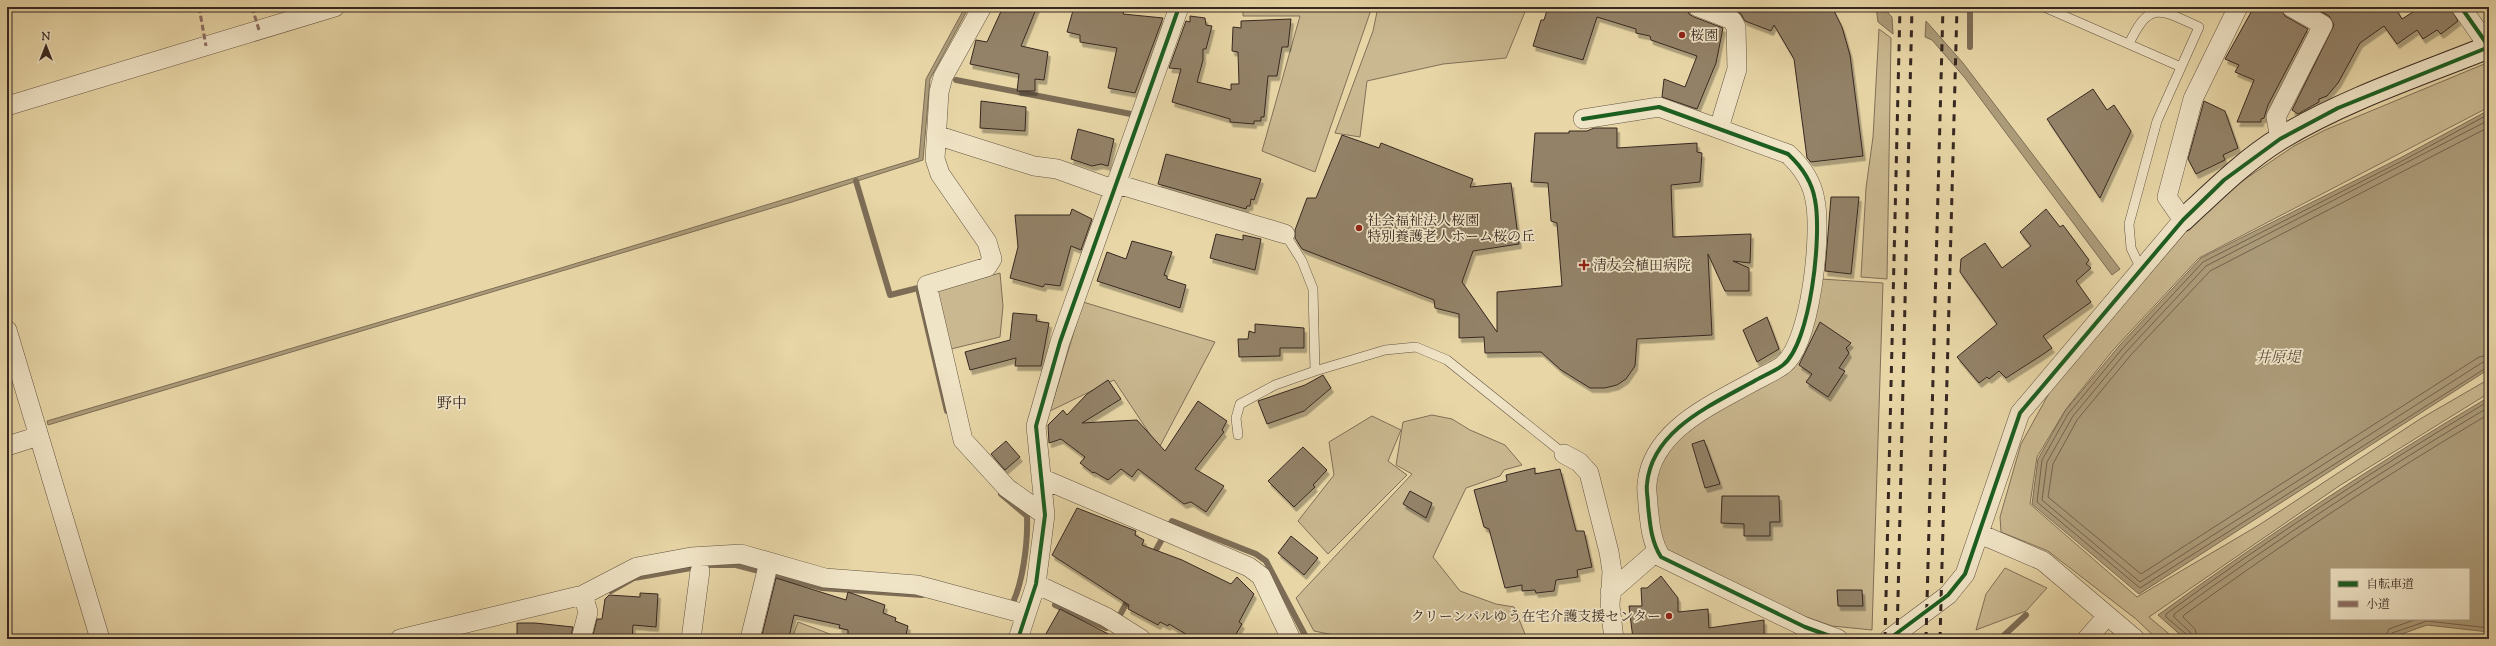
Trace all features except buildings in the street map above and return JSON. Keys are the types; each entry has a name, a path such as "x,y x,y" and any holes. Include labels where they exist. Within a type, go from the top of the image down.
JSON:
{"street":[{"path":"7,106 335,7"},
{"path":"982,7 943,78 939,92 935,159 940,174 987,242 992,259 987,267 927,285 963,440 1007,488 1045,515"},
{"path":"1018,639 1036,584 1045,515 1036,426 1060,342 1179,7"},
{"path":"1698,7 1732,20 1736,27 1737,69 1719,128"},
{"path":"2183,220 2167,197 2193,99 2238,7"},
{"path":"2280,138 2276,117 2323,25 2291,7"},
{"path":"1889,639 1948,595 1965,574 1980,534 2020,413 2183,220 2224,180 2280,138 2338,108 2489,47 2461,7"},
{"path":"1583,119 1659,107 1788,154 1798,163 1809,180 1815,200 1815,268 1809,304 1795,350 1783,365 1698,413 1674,432 1656,454 1647,484 1651,530 1657,551 1661,557 1813,635 1838,639"},
{"path":"936,134 1034,166 1057,169 1285,234"},
{"path":"7,330 100,639"},
{"path":"7,446 39,436"},
{"path":"1564,454 1579,462 1589,473 1609,552 1610,606 1614,639"},
{"path":"1041,478 1250,567 1261,576 1292,639"},
{"path":"1980,534 2043,561 2135,639"},
{"path":"1610,592 1657,551"},
{"path":"400,639 583,595 637,567 676,560 741,554 825,578 917,585 1025,614"},
{"path":"750,639 769,562"},
{"path":"691,639 700,571"},
{"path":"1036,584 1106,616 1141,639"},
{"path":"582,639 588,612 583,595"},
{"path":"2087,639 2107,616"}],"lane":[{"path":"2044,7 2181,67"},
{"path":"2130,44 2137,26 2146,15 2156,10 2167,12 2199,27 2157,121 2129,224 2131,248 2142,269"},
{"path":"1285,234 1302,261 1313,289 1315,370"},
{"path":"1238,435 1236,418 1240,404 1275,385 1315,370 1385,350 1416,347 1447,360 1564,454"}],"shaded area":[{"path":"1243,7 1372,7 1315,172 1262,151 1300,16 1243,16"},
{"path":"1378,7 1527,7 1506,58 1443,64 1367,81 1360,137 1335,133 1373,31"},
{"path":"1879,29 1891,38 1887,279 1861,277 1866,188 1873,137"},
{"path":"2489,62 2489,107 2199,258 2113,350 2066,409 2037,457 2030,504 2137,597 2259,525 2420,419 2489,379 2489,393 2339,486 2149,617 2175,639 2157,639 2136,619 2048,551 2001,532 2000,517 2021,444 2053,386 2191,226 2229,190 2294,146 2325,130"},
{"path":"1000,273 1003,306 1000,337 947,350 936,291"},
{"path":"1821,279 1883,283 1872,630 1832,626 1795,613 1667,554 1655,527 1651,483 1680,433 1780,374"},
{"path":"1083,302 1215,342 1159,448 1114,380 1050,411"},
{"path":"1432,415 1452,419 1470,430 1505,445 1522,465 1504,470 1500,476 1466,488 1433,557 1460,591 1496,604 1514,607 1527,639 1345,639 1339,636 1314,631 1296,598 1412,474 1396,465 1403,422"},
{"path":"1372,416 1401,430 1388,461 1407,475 1328,554 1298,521 1334,475 1329,442"},
{"path":"2005,568 2047,588 2026,611 1976,630 1986,594"},
{"path":"798,622 843,639 792,639"}],"water":[{"path":"965,7 969,7 930,79 923,160 792,202 48,425 47,421 548,272 919,158 926,79"},
{"path":"1876,7 1887,7 1888,13 1892,17 1893,34 1878,22"},
{"path":"1926,21 1963,63 2120,269 2112,275 1965,78 1932,40 1925,37"},
{"name":"井原堤","path":"2489,110 2489,369 2139,594 2032,504 2038,459 2065,411 2119,346 2201,258 2402,157"},
{"path":"2489,397 2489,632 2427,625 2388,639 2185,639 2158,615 2239,557 2404,448"}],"waterway":[{"path":"1970,7 1970,47"},
{"path":"956,80 1131,114"},
{"path":"856,181 890,295 918,288 947,411"},
{"path":"1001,494 1027,516 1027,538 1024,564 1015,599 1010,608"},
{"path":"1152,557 1172,521 1256,554 1266,561 1307,639"},
{"path":"611,591 634,578 708,565 736,565 822,588 922,595"},
{"path":"1055,605 1106,628 1120,615 1130,596"},
{"path":"2000,639 2026,615"}],"railway":[{"path":"1885,639 1900,7"},
{"path":"1897,639 1912,7"},
{"path":"1926,639 1943,7"},
{"path":"1940,639 1957,7"}],"marked path":[{"path":"199,7 206,46"},
{"path":"252,7 259,30"}],"cycle path":[{"path":"1018,639 1036,584 1045,515 1036,426 1060,342 1179,7"},
{"path":"1889,639 1948,595 1965,574 2020,413 2183,220 2224,180 2280,139 2338,108 2489,47 2461,7"},
{"path":"1583,119 1659,107 1788,154 1802,169 1809,181 1814,193 1817,216 1815,261 1807,312 1801,335 1793,353 1783,365 1704,409 1673,433 1660,448 1651,465 1647,492 1649,519 1655,545 1661,557 1805,627 1838,639"}],"place":[{"name":"桜園","path":"1682,35"},
{"name":"社会福祉法人桜園 特別養護老人ホーム桜の丘","path":"1359,228"},
{"name":"清友会植田病院","path":"1584,265"},
{"name":"クリーンパルゆう在宅介護支援センター","path":"1669,616"}],"district":[{"name":"野中","path":"452,403"}]}
